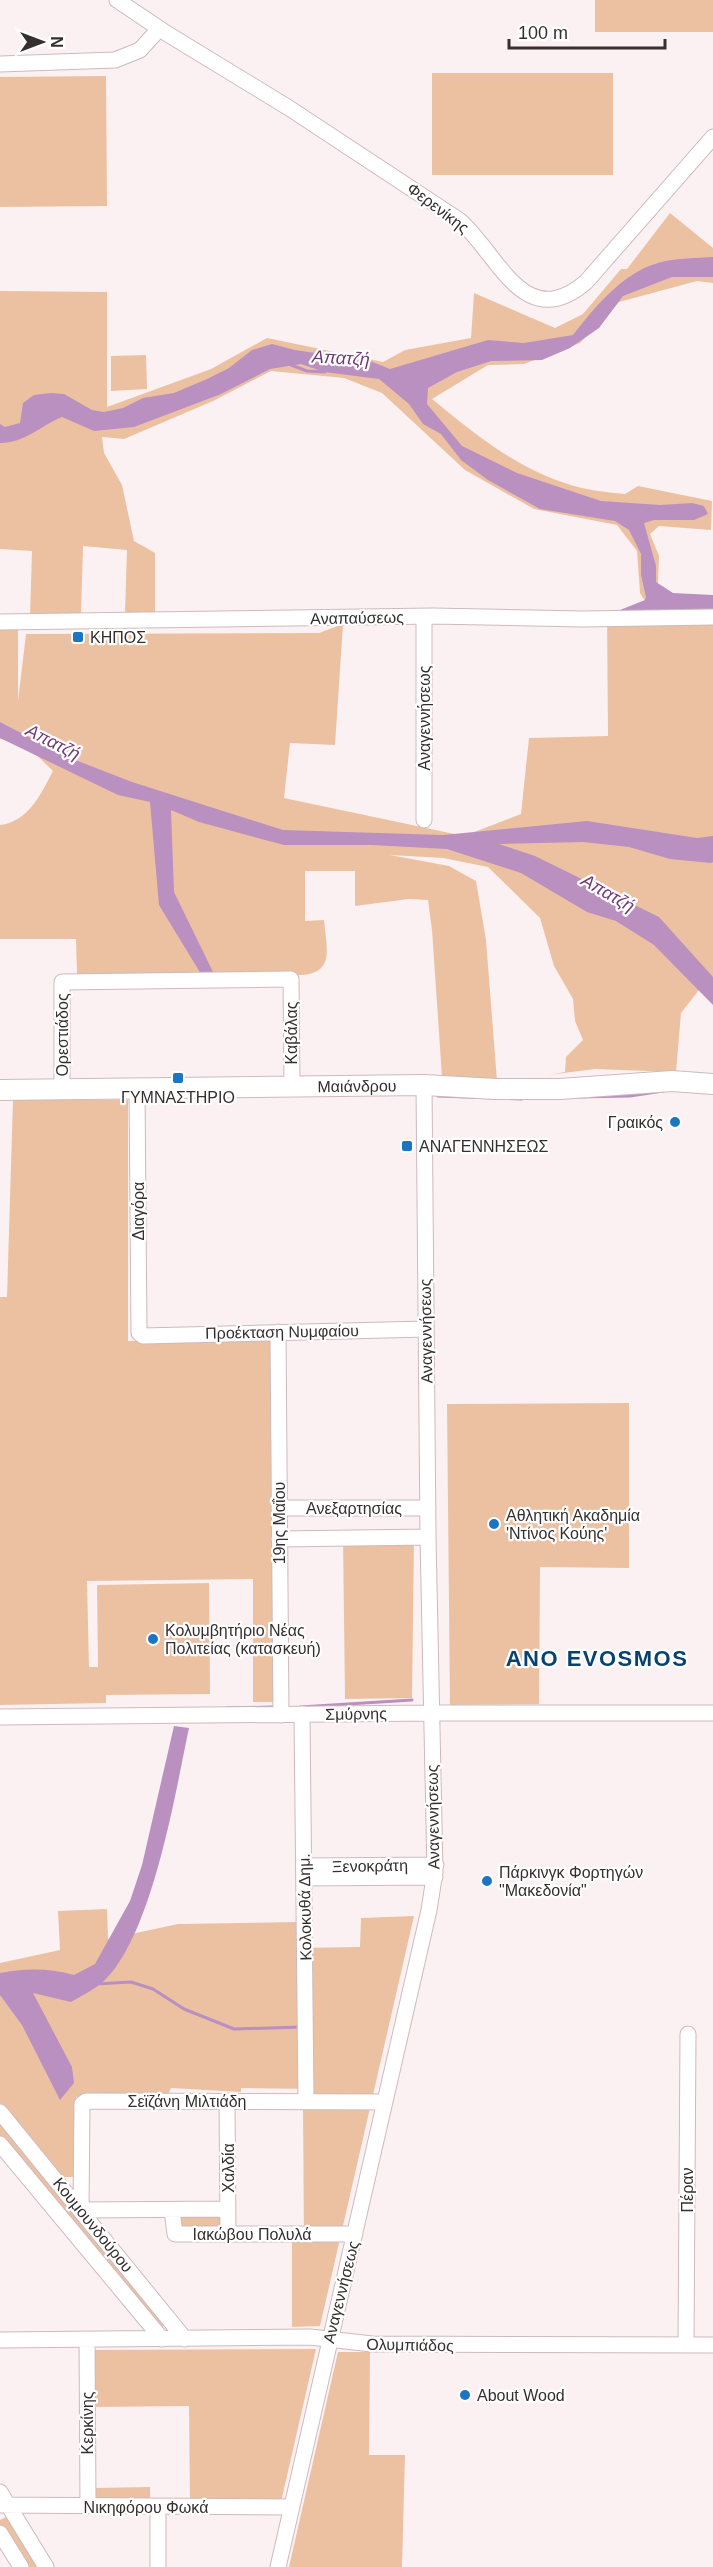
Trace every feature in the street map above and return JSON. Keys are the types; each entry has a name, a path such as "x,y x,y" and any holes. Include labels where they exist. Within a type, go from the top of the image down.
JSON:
{"main road":[{"name":"Μαιάνδρου","path":"0,1090 424,1084 496,1089 560,1089 672,1081 713,1084"}],"street":[{"name":"Φερενίκης","path":"117,0 159,29 289,108 459,220 473,234 506,278 534,298 553,300 568,296 586,282 713,137"},
{"path":"0,64 115,60 140,50 159,29"},
{"name":"Αναπαύσεως","path":"0,622 424,616 713,617"},
{"name":"Αναγεννήσεως","path":"424,616 424,820"},
{"name":"Καβάλας","path":"62,982 291,979 292,1087"},
{"name":"Ορεστιάδος","path":"62,982 62,1089"},
{"name":"Αναγεννήσεως","path":"278,2567 386,2098 435,1871 428,1537 424,1084"},
{"name":"Διαγόρα","path":"137,1088 139,1333"},
{"name":"Προέκταση Νυμφαίου","path":"139,1333 143,1336 426,1329"},
{"name":"19ης Μαΐου","path":"278,1332 281,1715"},
{"name":"Ανεξαρτησίας","path":"279,1508 428,1508"},
{"name":"Ανεξαρτησίας","path":"279,1539 428,1537"},
{"name":"Σμύρνης","path":"0,1717 713,1713"},
{"name":"Κολοκυθά Δημ.","path":"302,1714 306,2100"},
{"name":"Ξενοκράτη","path":"305,1872 435,1871"},
{"name":"Πέραν","path":"686,2345 688,2034"},
{"name":"Σεϊζάνη Μιλτιάδη","path":"81,2210 81,2118 82,2104 86,2101 306,2100 311,2095 320,2092 386,2098"},
{"name":"Χαλδία","path":"227,2101 228,2234"},
{"name":"Κουμουνδούρου","path":"0,2112 185,2339"},
{"name":"Κουμουνδούρου","path":"0,2144 162,2339"},
{"name":"Ιακώβου Πολυλά","path":"81,2210 228,2209"},
{"name":"Ιακώβου Πολυλά","path":"172,2210 175,2234 355,2234"},
{"name":"Ολυμπιάδος","path":"0,2340 330,2338 372,2344 713,2345"},
{"name":"Κερκίνης","path":"87,2339 88,2506"},
{"path":"0,2492 5,2506 46,2567"},
{"name":"Νικηφόρου Φωκά","path":"5,2506 292,2507"},
{"path":"158,2507 158,2567"},
{"path":"0,2533 21,2567"}],"shaded area":[{"path":"595,0 713,0 713,32 595,32"},
{"path":"432,73 613,73 613,175 432,175"},
{"path":"106,76 107,206 0,207 0,77"},
{"path":"670,213 713,248 713,283 697,281 619,302 580,343 524,364 488,365 432,399 478,436 511,458 565,483 587,489 625,494 638,486 712,501 711,530 659,526 650,534 659,556 658,584 663,595 648,606 640,593 637,551 617,525 534,509 465,470 382,393 344,378 271,371 213,401 124,439 102,437 104,453 122,485 134,541 155,553 155,612 125,613 127,550 83,546 81,615 30,617 32,551 0,549 0,291 107,292 107,407 211,369 267,338 383,362 405,350 471,338 474,293 555,328 583,314 621,269 627,269"},
{"path":"146,355 147,389 111,391 111,356"},
{"path":"607,611 713,613 713,977 655,945 699,990 681,1013 676,1072 595,1069 548,1075 565,1072 566,1057 583,1040 575,1021 573,999 554,966 540,918 488,867 443,858 390,855 449,866 476,881 486,940 497,1081 442,1077 428,900 409,899 355,906 355,871 305,871 305,921 324,920 327,949 324,964 312,973 301,975 77,975 76,939 0,939 0,825 10,823 26,813 53,771 25,744 0,739 0,627 18,627 18,701 26,634 319,633 343,624 335,745 290,743 284,798 464,836 521,814 529,738 608,736"},
{"path":"13,1100 128,1100 128,1341 275,1339 277,1697 272,1702 253,1702 253,1579 87,1581 89,1667 98,1667 97,1585 209,1583 210,1694 106,1695 106,1703 0,1705 0,1297 7,1297"},
{"name":"Αθλητική Ακαδημία 'Ντίνος Κούης'","path":"629,1403 629,1568 540,1567 539,1704 450,1705 447,1404"},
{"path":"343,1537 414,1537 412,1698 345,1699"},
{"path":"107,1909 108,1939 178,1924 297,1922 298,1948 360,1947 361,1918 414,1916 320,2326 292,2327 292,2239 304,2239 303,2109 314,2108 314,2089 241,2088 241,2092 171,2088 168,2095 76,2097 76,2177 61,2177 0,2105 0,1963 60,1950 58,1911"},
{"path":"0,2124 167,2324 159,2329 0,2138"},
{"path":"176,2217 223,2217 223,2230 176,2230"},
{"path":"316,2349 281,2502 190,2502 189,2406 93,2407 94,2350"},
{"path":"338,2352 370,2352 369,2455 405,2455 402,2567 289,2567"},
{"path":"150,2487 150,2504 93,2503 94,2488"},
{"path":"10,2515 42,2567 26,2567 0,2525 0,2520"}],"water":[{"path":"713,257 713,277 672,277 623,296 599,328 570,348 542,360 491,361 457,372 428,388 427,404 462,446 517,473 601,501 660,505 692,503 704,506 708,514 694,520 654,520 644,523 656,566 656,582 673,593 713,595 713,610 620,610 645,600 646,597 641,575 641,554 629,530 615,521 540,509 488,480 461,460 441,434 423,424 409,404 379,379 324,372 301,364 270,369 221,394 134,427 94,431 62,417 25,437 0,443 0,424 5,427 20,423 23,403 34,395 64,394 92,410 104,412 123,408 143,398 174,393 207,379 229,368 252,350 272,344 295,350 370,361 390,369 488,340 524,343 573,335 602,300 638,271 666,261"},
{"path":"0,722 65,756 132,782 283,830 443,835 587,821 697,838 713,836 713,862 711,863 670,859 629,847 583,842 499,844 535,856 659,917 713,977 713,1005 654,945 616,921 587,912 521,873 447,849 371,845 284,845 199,822 171,810 174,892 214,974 201,974 159,905 150,802 118,795 0,738"},
{"path":"174,1726 189,1728 169,1826 148,1900 120,1962 102,1983 71,2002 33,1993 72,2067 74,2083 60,2100 22,2025 0,1995 0,1973 37,1969 74,1975 95,1964 130,1901 142,1865"}],"waterway":[{"name":"Απατζή","path":"291,365 307,371 325,372"},
{"path":"577,1097 630,1096 663,1091"},
{"path":"438,1096 522,1099"},
{"path":"300,1707 412,1700"},
{"path":"226,1708 273,1707"},
{"path":"96,1984 131,1982 153,1989 184,2009 234,2029 301,2027"}],"place":[{"name":"ΚΗΠΟΣ","path":"78,637"},
{"name":"ΓΥΜΝΑΣΤΗΡΙΟ","path":"178,1078"},
{"name":"Γραικός","path":"675,1122"},
{"name":"ΑΝΑΓΕΝΝΗΣΕΩΣ","path":"407,1146"},
{"name":"Αθλητική Ακαδημία 'Ντίνος Κούης'","path":"494,1524"},
{"name":"Κολυμβητήριο Νέας Πολιτείας (κατασκευή)","path":"153,1639"},
{"name":"Πάρκινγκ Φορτηγών \"Μακεδονία\"","path":"487,1881"},
{"name":"About Wood","path":"465,2395"}],"district":[{"name":"ANO EVOSMOS","path":"597,1658"}]}
